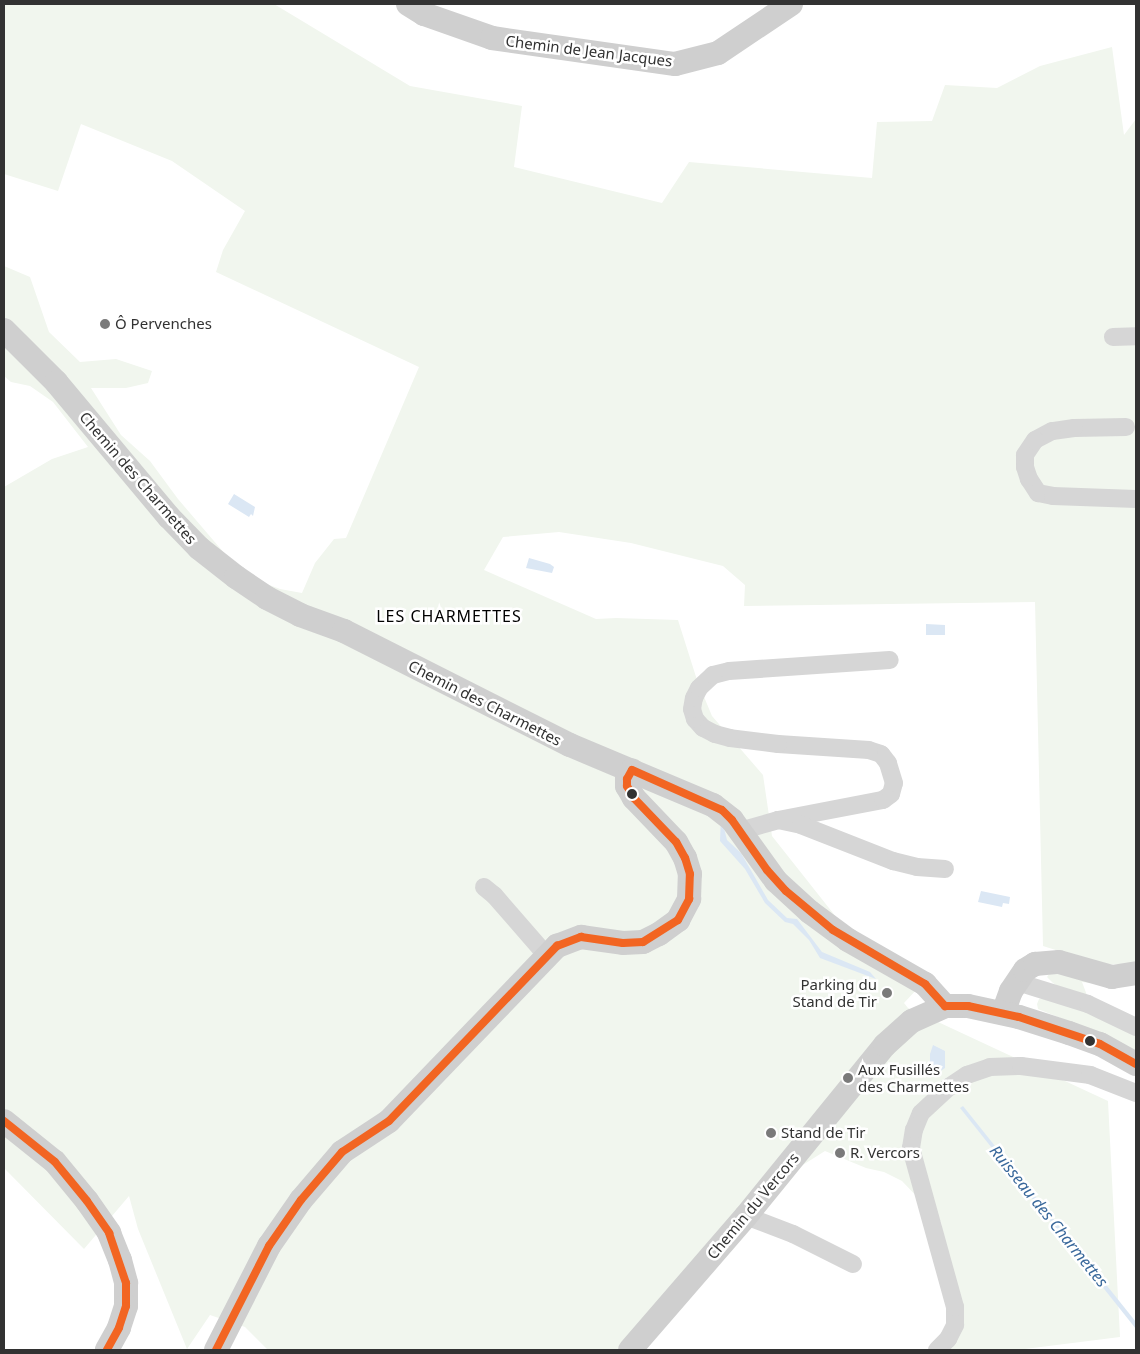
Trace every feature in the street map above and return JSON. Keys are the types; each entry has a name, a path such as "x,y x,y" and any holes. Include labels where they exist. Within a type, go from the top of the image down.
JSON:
{"street":[{"name":"Chemin de Jean Jacques","path":"408,4 424,14 492,38 675,64 718,53 791,4"},
{"name":"Chemin des Charmettes","path":"4,330 56,382 169,517 198,548 236,577 267,598 300,616 344,631 570,746 630,774 722,810 740,831 771,876 810,912 848,940 925,984 945,1006"},
{"path":"1113,337 1136,336"},
{"path":"1126,428 1074,428 1052,431 1035,440 1025,455 1025,467 1029,479 1038,493 1053,496 1136,499"},
{"path":"740,831 778,820 883,800 890,794 894,783 888,763 881,754 869,750 778,744 730,738 715,734 703,728 695,719 692,709 694,698 699,688 713,675 729,671 890,660"},
{"path":"216,1350 269,1246 301,1200 342,1152 389,1121 547,956 558,946 581,937 624,943 643,942 668,928 684,910 690,888 690,874 685,858 676,842 634,798 627,786 630,774"},
{"path":"778,820 801,825 893,861 917,867 945,869"},
{"path":"484,887 547,956"},
{"path":"1011,1015 1025,984 1025,970 1035,964 1058,962 1112,977 1136,973"},
{"path":"1025,984 1088,1004 1136,1027"},
{"path":"945,1006 968,1006 1011,1015 1100,1044 1136,1064"},
{"name":"Chemin du Vercors","path":"630,1350 746,1216 885,1045 912,1021 945,1006"},
{"path":"937,1350 948,1339 955,1326 955,1307 911,1148 914,1130 922,1113 949,1087 967,1075 990,1067 1021,1066 1081,1074 1136,1093"},
{"path":"4,1121 54,1162 87,1201 112,1240 126,1283 126,1306 119,1328 107,1350"},
{"path":"746,1216 794,1234 853,1264"}],"shaded area":[{"path":"4,4 274,4 410,86 522,106 514,167 662,203 689,162 872,178 877,122 932,121 945,85 997,88 1040,66 1112,47 1124,135 1136,119 1136,963 1103,965 1043,946 1035,602 744,606 745,585 723,566 631,543 559,532 503,537 484,570 596,619 678,620 697,680 712,716 763,775 772,836 878,970 918,988 904,1003 908,1008 1108,1101 1120,1337 1017,1350 947,1350 957,1340 941,1222 902,1181 884,1172 866,1168 825,1151 771,1185 631,1350 268,1350 245,1327 210,1315 187,1349 138,1229 129,1196 84,1249 4,1168 4,487 52,459 88,447 53,402 30,386 11,382 4,376 4,266 30,277 49,332 80,362 116,359 152,371 148,383 126,388 91,388 121,435 150,461 178,499 243,575 280,589 302,593 315,563 334,539 346,538 419,367 216,272 223,250 245,211 172,161 81,124 58,191 4,174"},
{"path":"1051,971 1108,985 1082,982 1088,998 1064,991 1053,983 1047,977"},
{"path":"1046,997 1073,1004 1136,1034 1136,1055 1078,1025 1038,1009 1039,999"}],"water":[{"path":"234,494 255,507 253,516 251,514 249,517 228,504"},
{"path":"529,558 550,564 554,567 552,573 526,568"},
{"path":"926,624 945,625 945,635 926,635"},
{"path":"721,816 727,840 741,853 768,900 787,918 797,919 822,952 870,972 876,979 820,958 809,940 793,924 785,922 765,903 745,869 720,841"},
{"path":"981,891 1010,897 1009,904 1003,903 1002,907 978,902"},
{"path":"933,1045 945,1051 945,1068 935,1075 930,1065 930,1054"},
{"name":"Ruisseau des Charmettes","path":"963,1106 1136,1322 1136,1329 960,1108"}],"transit line":[{"path":"632,770 722,810 732,820 767,870 786,891 833,930 925,984 945,1006"},
{"path":"216,1350 269,1246 301,1200 342,1152 389,1121 557,946 581,937 623,943 643,942 678,920 689,899 690,874 685,858 676,842 634,798 627,786 627,779 632,770"},
{"path":"945,1006 968,1006 1019,1017 1100,1044 1136,1064"},
{"path":"4,1121 55,1162 87,1201 109,1233 126,1283 126,1306 119,1328 107,1350"}],"place":[{"name":"Ô Pervenches","path":"105,324"},
{"name":"Parking du Stand de Tir","path":"887,993"},
{"name":"Aux Fusillés des Charmettes","path":"848,1078"},
{"name":"Stand de Tir","path":"771,1133"},
{"name":"R. Vercors","path":"840,1153"}],"district":[{"name":"LES CHARMETTES","path":"449,616"}]}
